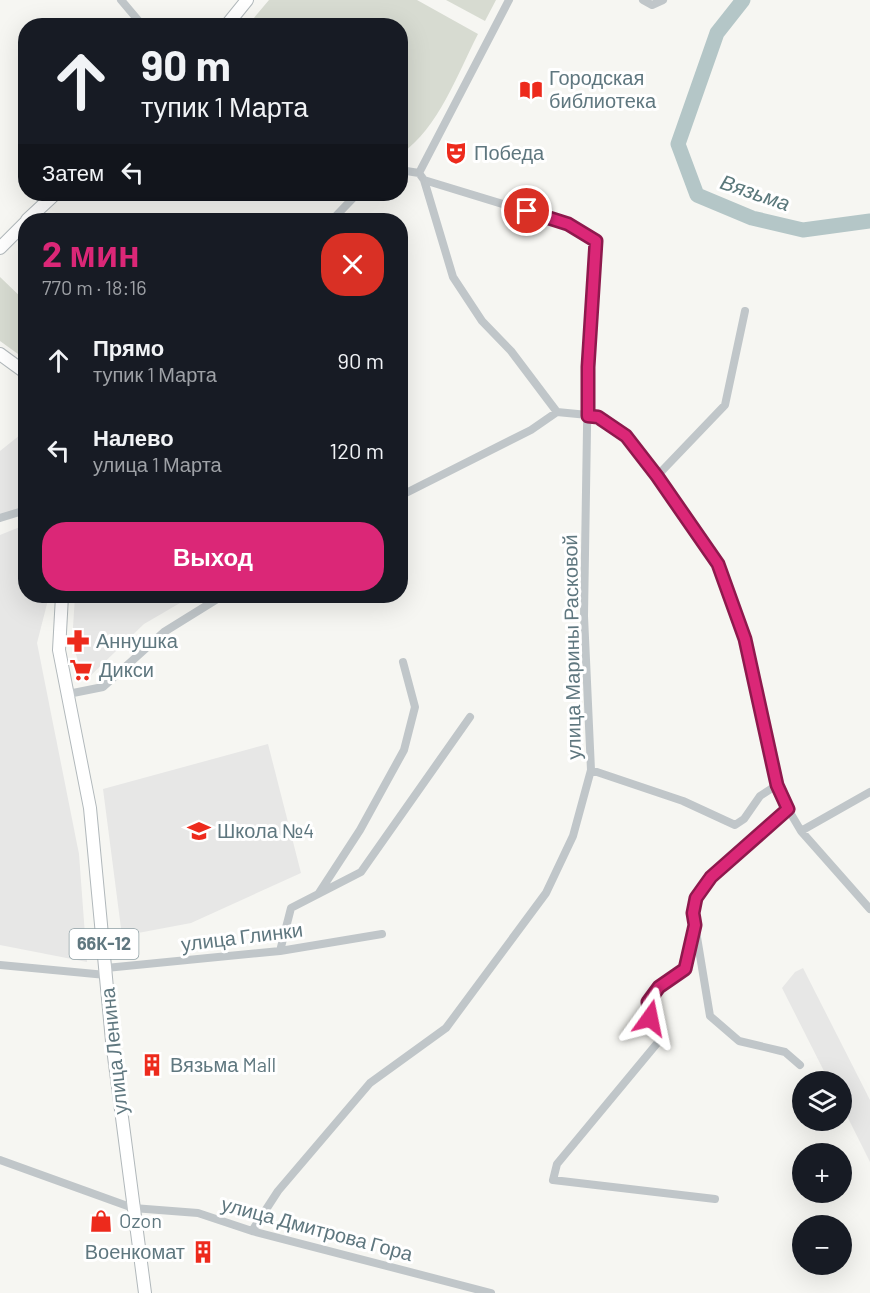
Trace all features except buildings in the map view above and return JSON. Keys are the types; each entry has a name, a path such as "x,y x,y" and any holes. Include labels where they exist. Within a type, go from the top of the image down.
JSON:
{"main road":[{"path":"232,18 247,0"},
{"path":"35,213 47,201"},
{"path":"0,248 18,229"},
{"path":"0,354 18,367"},
{"name":"улица Ленина","path":"62,603 59,650 90,808 106,972 145,1293"}],"street":[{"path":"121,0 136,18"},
{"path":"509,0 422,177 453,277 482,321 511,351 557,412"},
{"path":"643,0 652,5 663,0"},
{"path":"408,173 422,177"},
{"name":"улица Марины Расковой","path":"252,1231 278,1191 370,1083 446,1028 539,902 573,836 591,770 584,616 588,367 596,241 568,224 422,177"},
{"path":"339,213 350,201"},
{"path":"657,476 703,431 725,405 745,311"},
{"path":"408,492 531,429 557,412 598,417 626,436 657,476 718,564 745,639 777,785 788,809 801,831 870,909"},
{"path":"0,518 18,512"},
{"path":"68,694 103,687 164,632 211,603"},
{"path":"318,894 360,830 404,750 415,707 403,662"},
{"path":"280,951 291,908 361,872 470,717"},
{"path":"591,770 683,801 735,825 744,819 760,796 777,785"},
{"path":"801,831 870,792"},
{"path":"788,809 711,877 696,898 693,913 710,1016 739,1041 785,1052 800,1065"},
{"path":"695,925 685,969 659,987 648,1002 650,1018 664,1035 557,1164 553,1180 715,1199"},
{"name":"улица Глинки","path":"0,965 106,972 280,951 382,934"},
{"name":"улица Дмитрова Гора","path":"0,1160 133,1208 198,1213 252,1231 491,1293"}],"shaded area":[{"path":"269,0 417,0 478,34 437,115 408,148 408,18 254,18"},
{"path":"446,0 496,0 485,21"},
{"path":"0,277 18,294 18,354 0,341"},
{"path":"18,437 18,509 0,519 0,451"},
{"path":"18,528 18,603 47,603 37,643 79,854 87,962 0,945 0,535"},
{"path":"75,603 180,603 144,624 85,681 72,643"},
{"name":"Школа №4","path":"268,744 301,873 191,923 122,936 103,789"},
{"path":"803,968 870,1100 870,1162 852,1126 852,1071 824,1071 782,988 795,972"}],"waterway":[{"name":"Вязьма","path":"743,0 717,33 678,144 697,195 752,218 803,230 870,221"}],"place":[{"name":"Городская библиотека","path":"531,90"},
{"name":"Победа","path":"456,153"},
{"name":"Аннушка","path":"78,641"},
{"name":"Дикси","path":"81,670"},
{"name":"Школа №4","path":"199,831"},
{"name":"Вязьма Mall","path":"152,1065"},
{"name":"Ozon","path":"101,1221"},
{"name":"Военкомат","path":"203,1252"}],"route":[{"path":"527,211 568,224 596,241 588,367 588,416 598,417 626,436 657,476 718,564 745,639 777,785 788,809 755,841 711,877 696,898 693,913 695,925 685,969 659,987 648,1002 650,1018"}]}
